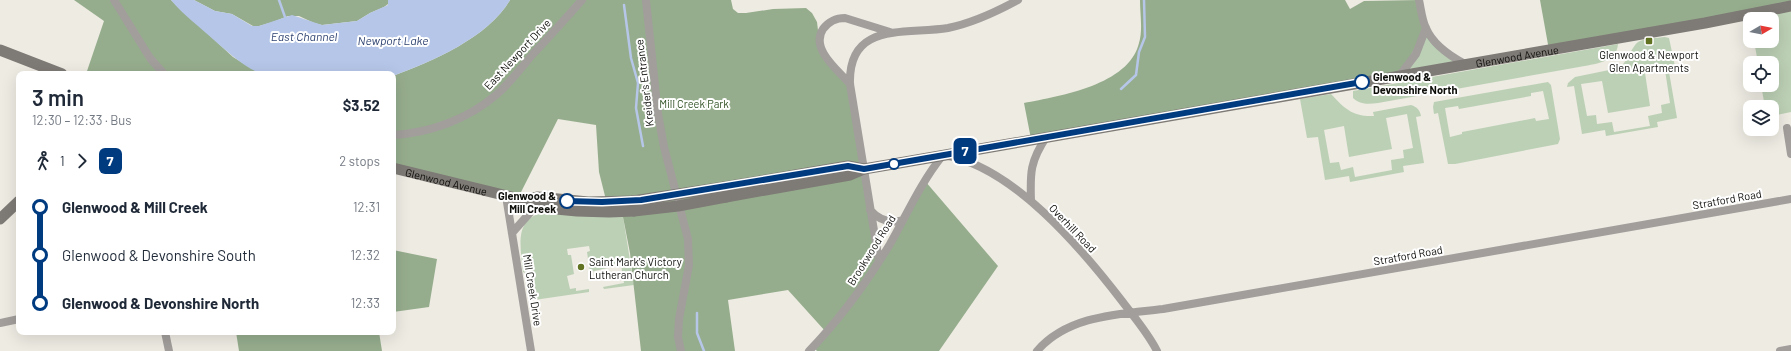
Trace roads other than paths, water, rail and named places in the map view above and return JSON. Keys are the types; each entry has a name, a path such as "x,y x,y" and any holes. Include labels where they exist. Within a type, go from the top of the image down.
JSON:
{"street":[{"path":"114,0 150,58 161,71"},
{"name":"East Newport Drive","path":"396,135 432,128 465,116 481,106 504,87 582,0"},
{"name":"Kreider's Entrance","path":"646,0 658,114 664,147 688,239 689,271 679,319 678,337 681,351"},
{"path":"850,84 824,55 820,47 820,35 826,25 837,18 845,18 891,32 918,32 948,28 974,21 998,11 1018,0"},
{"path":"1419,0 1426,28 1434,42 1441,49 1465,64"},
{"name":"Glenwood Avenue","path":"524,200 538,197 633,206 678,206 725,192 850,176 864,169 1791,6"},
{"path":"1400,75 1416,54 1426,28"},
{"path":"879,261 850,84 851,64 865,43 891,32"},
{"path":"0,50 54,71"},
{"path":"1787,128 1791,154"},
{"path":"1030,202 1031,168 1039,148 1047,136"},
{"name":"Overhill Road","path":"943,155 964,160 996,175 1030,202 1085,256 1131,313 1157,351"},
{"name":"Brookwood Road","path":"809,351 839,317 879,261 934,166 943,155"},
{"name":"Glenwood Avenue","path":"396,169 524,200 535,207 585,212 633,206"},
{"name":"Mill Creek Drive","path":"506,196 531,351"},
{"name":"Stratford Road","path":"1037,351 1055,335 1073,326 1098,318 1791,199"},
{"path":"0,219 16,204"},
{"path":"512,233 535,207"},
{"path":"870,210 882,219 890,222 903,220"},
{"path":"0,323 16,320"},
{"path":"166,335 169,351"},
{"path":"1780,351 1791,349"}],"water":[{"name":"Newport Lake","path":"171,0 194,0 215,11 232,14 252,26 259,26 292,15 322,25 357,21 388,5 388,0 510,0 500,14 474,37 458,47 425,63 396,75 396,71 255,71 231,54 186,16"}],"waterway":[{"path":"279,0 285,17"},
{"path":"1121,89 1136,75 1139,52 1145,37 1144,0"},
{"path":"624,5 631,58 638,83 636,108 643,146"},
{"path":"697,313 697,333 704,351"}],"place":[{"name":"Glenwood & Newport Glen Apartments","path":"1649,41"},
{"name":"Glenwood & Devonshire North","path":"1362,82"},
{"name":"Glenwood & Mill Creek","path":"567,201"},
{"name":"Saint Mark's Victory Lutheran Church","path":"581,267"}],"water label":[{"name":"East Channel","path":"304,36"}],"park label":[{"name":"Mill Creek Park","path":"694,103"}]}
